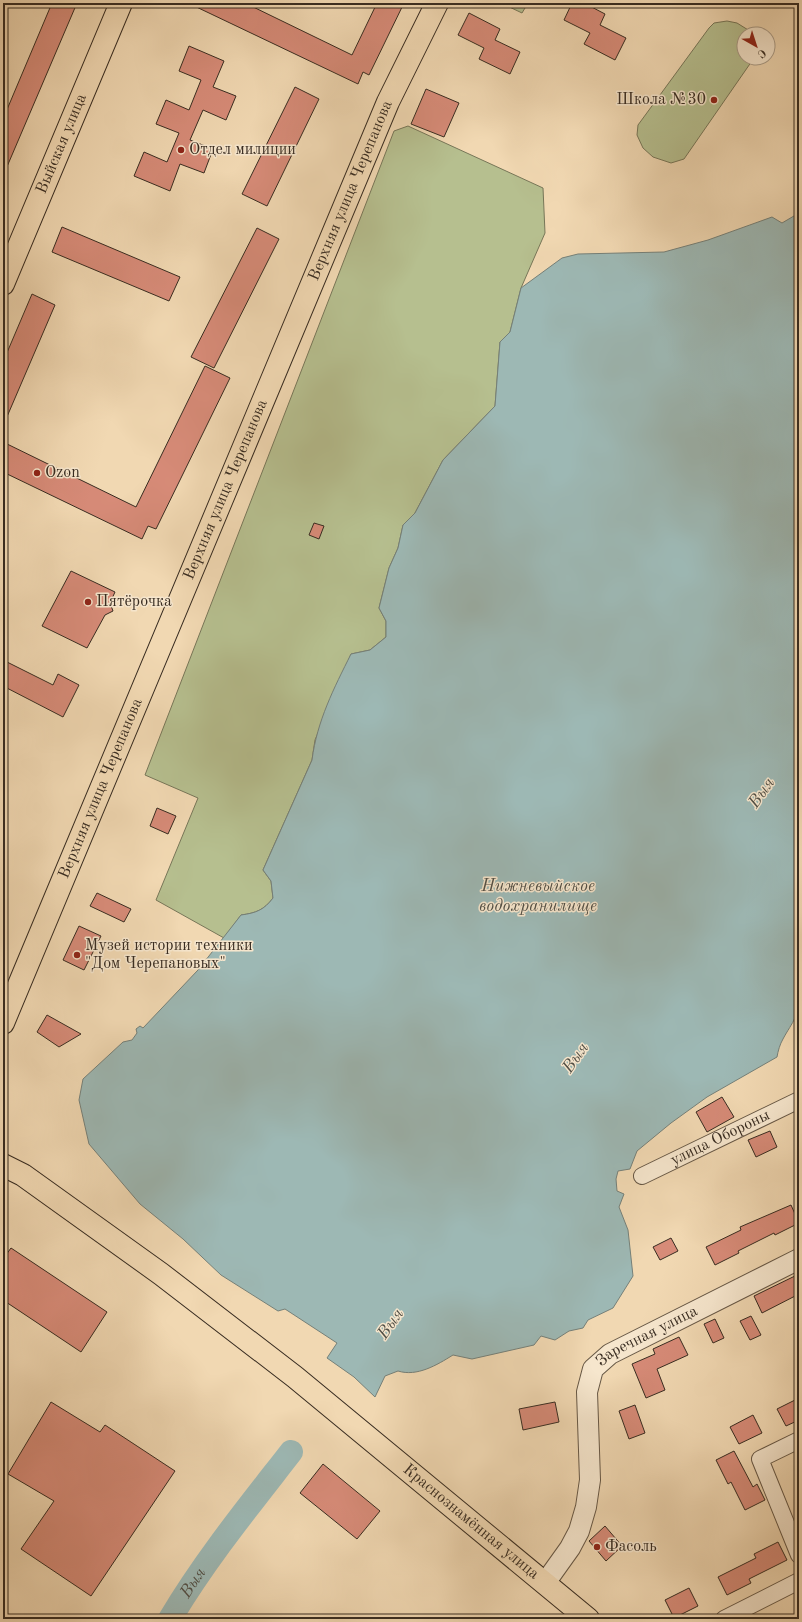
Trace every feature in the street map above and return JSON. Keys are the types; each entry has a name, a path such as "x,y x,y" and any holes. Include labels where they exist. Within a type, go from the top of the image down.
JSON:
{"main road":[{"name":"Выйская улица","path":"3,284 121,3"},
{"name":"Верхняя улица Черепанова","path":"3,1023 8,994 388,102 437,3"},
{"name":"Краснознамённая улица","path":"3,1165 23,1175 161,1274 353,1424 588,1619"}],"street":[{"name":"улица Обороны","path":"642,1176 799,1100"},
{"name":"Заречная улица","path":"545,1583 580,1531 586,1507 590,1480 587,1392 593,1370 610,1354 799,1258"},
{"path":"799,1440 760,1459 799,1555"},
{"path":"724,1619 799,1581"}],"green space":[{"path":"501,3 528,3 522,13"},
{"path":"727,21 737,23 742,26 736,26 736,66 748,66 684,159 671,163 653,157 643,148 637,135 638,125 714,23"},
{"path":"408,126 543,188 545,233 521,288 510,332 500,342 495,406 443,460 415,513 403,525 398,548 389,568 379,608 386,621 386,637 370,650 351,654 315,740 312,760 263,870 271,881 273,898 259,910 241,915 224,938 156,900 198,798 145,775 394,131"}],"water":[{"path":"799,202 799,213 797,203"},
{"name":"Нижневыйское водохранилище","path":"799,213 799,990 795,994 797,1001 797,1013 781,1043 777,1057 707,1097 671,1123 637,1151 630,1169 618,1171 616,1179 617,1191 624,1194 619,1207 628,1230 633,1276 613,1308 588,1320 583,1328 569,1331 555,1340 541,1336 534,1345 472,1359 453,1355 427,1369 412,1372 398,1371 385,1376 375,1397 354,1377 327,1358 337,1343 285,1309 278,1311 221,1275 183,1239 140,1204 89,1144 79,1100 83,1079 123,1042 132,1040 137,1033 136,1029 140,1026 143,1028 198,970 241,915 259,910 273,898 271,881 263,870 312,760 314,746 327,705 351,654 370,650 386,637 386,621 379,608 389,568 398,548 403,525 415,513 443,460 495,406 500,342 510,332 521,288 562,258 578,254 664,252 708,240 772,217 782,223"}],"building":[{"path":"52,3 77,3 3,176 3,119"},
{"path":"188,3 245,3 352,55 377,3 404,3 369,75 363,72 358,84"},
{"path":"572,3 584,3 605,14 600,25 626,38 615,60 584,44 590,33 564,20"},
{"path":"469,13 500,29 495,40 520,52 510,74 479,59 484,48 458,35"},
{"path":"189,46 224,61 213,87 236,96 226,120 203,110 190,140 213,149 204,173 180,164 170,191 134,176 144,152 167,162 179,133 156,124 166,100 189,110 201,80 179,71"},
{"path":"295,87 319,99 267,206 242,194"},
{"path":"426,89 459,103 444,137 411,124"},
{"path":"62,227 180,277 169,301 52,252"},
{"path":"257,228 279,239 214,368 191,357"},
{"path":"32,294 55,305 3,426 3,362"},
{"path":"205,366 230,378 156,529 148,526 142,539 3,472 3,442 136,507"},
{"path":"314,523 324,526 319,539 309,535"},
{"path":"71,571 115,592 110,603 113,611 105,615 87,648 42,626"},
{"path":"3,660 53,685 58,674 79,685 63,717 3,686"},
{"path":"157,808 176,816 168,834 150,826"},
{"path":"97,893 131,909 124,922 90,906"},
{"path":"79,926 101,936 84,970 63,960"},
{"path":"47,1015 81,1034 59,1047 37,1032"},
{"path":"722,1097 734,1117 707,1132 696,1112"},
{"path":"770,1131 777,1147 756,1157 748,1140"},
{"path":"791,1205 799,1223 775,1235 774,1233 738,1251 739,1253 715,1265 706,1247 741,1230 740,1227"},
{"path":"671,1238 678,1251 660,1260 653,1247"},
{"path":"11,1248 107,1312 81,1352 3,1300 3,1259"},
{"path":"799,1274 799,1294 762,1313 754,1296"},
{"path":"751,1316 761,1335 750,1340 740,1321"},
{"path":"715,1319 724,1338 713,1343 704,1324"},
{"path":"679,1337 688,1355 657,1369 665,1390 646,1398 632,1364 655,1354 653,1349"},
{"path":"799,1398 799,1420 786,1426 777,1409"},
{"path":"51,1402 100,1432 105,1425 175,1471 91,1596 21,1549 54,1501 8,1474"},
{"path":"555,1402 559,1422 523,1430 519,1409"},
{"path":"635,1405 645,1433 629,1439 619,1411"},
{"path":"753,1415 762,1433 739,1444 730,1427"},
{"path":"734,1451 753,1487 757,1484 765,1500 745,1510 731,1482 728,1484 716,1460"},
{"path":"323,1464 380,1511 357,1539 300,1493"},
{"path":"605,1526 622,1546 606,1561 589,1541"},
{"path":"778,1542 787,1560 749,1579 751,1583 727,1595 718,1577 756,1558 754,1554"},
{"path":"689,1588 698,1606 674,1618 665,1600"}],"waterway":[{"name":"Выя","path":"170,1619 213,1554 291,1452"}],"place":[{"name":"Школа №30","path":"714,100"},
{"name":"Отдел милиции","path":"181,150"},
{"name":"Ozon","path":"37,473"},
{"name":"Пятёрочка","path":"88,602"},
{"name":"Музей истории техники \"Дом Черепановых\"","path":"77,955"},
{"name":"Фасоль","path":"597,1547"}]}
